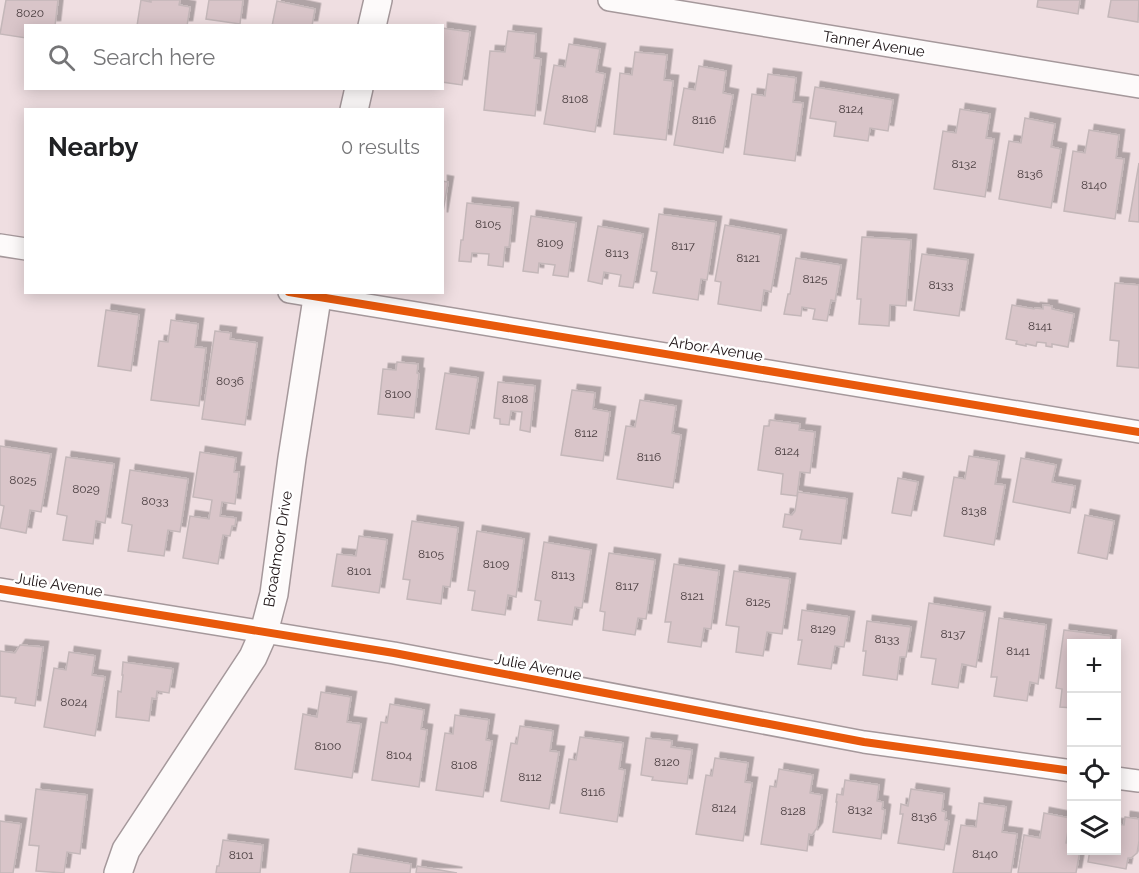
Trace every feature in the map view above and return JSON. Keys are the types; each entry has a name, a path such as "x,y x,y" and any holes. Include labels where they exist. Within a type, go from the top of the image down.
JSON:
{"street":[{"path":"372,24 378,0"},
{"name":"Tanner Avenue","path":"609,0 1139,87"},
{"path":"354,108 359,90"},
{"path":"0,245 24,249"},
{"name":"Arbor Avenue","path":"318,295 1139,432"},
{"name":"Broadmoor Drive","path":"118,873 126,850 253,657 264,632 274,594 292,459 318,295"},
{"name":"Julie Avenue","path":"0,589 406,656 864,742 1067,770"},
{"path":"1121,779 1139,781"}],"building":[{"path":"6,0 58,0 55,24 24,24 24,38 0,34"},
{"path":"141,0 151,2 151,0 180,0 179,5 190,7 187,24 137,24"},
{"path":"209,0 243,0 240,24 206,19"},
{"path":"1038,0 1080,0 1078,14 1037,7"},
{"path":"1111,0 1139,0 1138,22 1108,17"},
{"path":"277,1 315,9 312,24 272,24"},
{"path":"444,28 470,32 462,85 444,82"},
{"path":"508,31 536,34 534,58 541,59 535,116 484,110 490,51 505,52"},
{"path":"569,44 600,49 596,72 605,74 595,132 544,124 554,65 565,67"},
{"path":"635,52 667,55 664,80 673,81 666,140 614,134 620,73 632,75"},
{"path":"699,66 726,71 723,93 733,95 723,153 674,145 684,88 695,90"},
{"path":"768,74 796,78 793,102 803,103 795,161 744,154 752,94 765,96"},
{"path":"815,87 893,100 888,131 870,128 868,141 834,136 836,122 810,118"},
{"path":"960,109 990,114 986,138 994,139 985,197 934,189 943,131 956,133"},
{"path":"1025,118 1055,124 1051,147 1061,149 1051,208 999,199 1009,141 1021,143"},
{"path":"1089,130 1119,135 1116,158 1124,159 1115,219 1064,211 1073,151 1085,153"},
{"path":"1139,163 1139,222 1129,221"},
{"path":"444,181 448,182 444,206"},
{"path":"467,203 513,208 509,247 505,247 503,267 488,265 489,254 472,253 471,262 459,261"},
{"path":"659,214 716,222 707,280 701,279 698,300 653,293 657,272 651,271"},
{"path":"531,216 576,223 568,277 553,275 555,265 539,263 538,273 523,271"},
{"path":"725,225 781,235 771,292 764,290 761,311 718,304 721,282 715,281"},
{"path":"598,226 643,234 633,288 619,286 621,275 604,272 602,284 588,281"},
{"path":"862,237 911,240 906,306 890,305 889,326 859,324 861,299 857,299"},
{"path":"922,254 968,260 959,316 914,310"},
{"path":"796,258 841,265 835,301 831,300 827,321 813,319 815,309 802,307 801,316 784,314"},
{"path":"1115,283 1139,285 1139,368 1117,366 1119,341 1110,340"},
{"path":"1012,305 1034,309 1043,309 1043,305 1052,306 1052,309 1074,314 1068,347 1052,344 1052,347 1046,346 1046,343 1037,342 1036,346 1026,344 1026,346 1006,339"},
{"path":"106,310 139,315 131,371 98,366"},
{"path":"171,320 198,324 195,347 206,348 199,406 151,400 159,341 168,342"},
{"path":"215,331 231,333 230,339 257,343 245,425 202,419"},
{"path":"397,362 418,364 414,418 378,414 383,369 396,370"},
{"path":"445,373 478,378 469,434 436,429"},
{"path":"498,382 535,386 530,432 520,430 522,412 511,411 509,425 500,424 500,419 494,418"},
{"path":"572,390 595,393 593,409 610,412 603,461 561,455"},
{"path":"640,400 676,406 672,433 681,435 673,488 617,479 626,426 635,427"},
{"path":"770,420 800,424 799,430 815,432 810,473 800,472 797,496 781,494 783,474 758,470 764,426 769,426"},
{"path":"0,446 51,454 41,512 30,510 26,533 0,528 4,506 0,505"},
{"path":"200,452 236,458 234,472 239,472 235,504 222,502 220,516 236,518 230,536 223,535 218,564 183,558 190,516 209,519 212,500 193,497"},
{"path":"969,456 999,461 995,484 1005,485 994,545 944,536 954,477 965,479"},
{"path":"66,457 114,464 105,523 96,521 93,544 63,540 67,516 57,514"},
{"path":"1021,458 1056,465 1052,482 1075,486 1070,513 1013,502"},
{"path":"130,470 188,479 180,532 168,530 164,556 128,551 132,525 122,523"},
{"path":"898,478 918,482 911,516 892,513"},
{"path":"798,492 847,499 841,544 800,539 802,530 783,527 785,514 792,515 795,511"},
{"path":"1085,515 1114,521 1107,559 1078,553"},
{"path":"412,521 458,528 450,587 443,586 441,604 407,599 410,580 403,579"},
{"path":"477,531 524,539 516,597 508,595 505,615 472,610 475,591 468,590"},
{"path":"359,536 387,540 379,593 332,586 337,554 356,556"},
{"path":"544,542 591,550 582,608 575,607 572,625 538,620 541,601 535,600"},
{"path":"609,553 655,560 646,619 638,618 635,635 603,630 605,612 600,611"},
{"path":"674,564 719,571 711,629 704,628 701,647 668,642 671,622 665,622"},
{"path":"734,571 790,579 782,634 767,632 763,656 736,652 739,627 726,625"},
{"path":"929,603 985,612 976,667 962,664 958,688 932,684 936,659 921,657"},
{"path":"802,610 849,617 844,647 835,646 831,669 798,664 802,640 798,640"},
{"path":"999,618 1046,625 1038,684 1030,682 1027,701 994,696 997,677 991,677"},
{"path":"867,621 911,627 906,657 900,657 897,680 863,675"},
{"path":"1064,630 1111,636 1111,639 1067,639 1067,708 1060,707 1062,689 1056,688"},
{"path":"20,645 43,647 35,706 15,703 16,698 0,696 0,651 15,653"},
{"path":"69,652 95,656 92,675 105,677 95,736 44,727 54,668 66,670"},
{"path":"123,662 173,669 169,693 157,691 156,699 152,698 149,721 116,717 118,691 121,692"},
{"path":"321,692 351,697 347,722 361,724 352,778 295,769 303,714 317,717"},
{"path":"390,704 424,710 421,729 427,730 419,787 372,780 381,722 387,723"},
{"path":"455,715 489,720 486,740 492,741 483,797 436,790 445,733 453,734"},
{"path":"520,726 553,731 550,751 559,752 549,809 501,801 511,743 517,744"},
{"path":"580,737 623,743 619,769 625,770 617,822 560,813 569,759 576,760"},
{"path":"646,738 672,741 671,747 692,750 687,784 652,780 653,777 641,775"},
{"path":"715,758 748,763 745,782 752,783 743,841 696,834 706,775 712,776"},
{"path":"779,769 813,775 810,793 822,795 817,828 812,835 809,834 807,851 761,844 770,786 776,787"},
{"path":"845,780 879,785 877,801 883,802 882,809 885,810 881,839 833,832 837,794 843,795"},
{"path":"36,789 87,795 80,854 67,852 64,873 36,871 39,846 29,845"},
{"path":"911,789 944,794 942,811 946,812 945,820 949,821 944,850 898,843 903,814 900,814 901,804 908,806"},
{"path":"979,803 1006,807 1002,832 1017,834 1011,873 953,873 961,825 976,827"},
{"path":"1044,813 1067,817 1067,855 1079,855 1076,873 1018,873 1024,835 1040,838"},
{"path":"1125,817 1139,819 1137,853 1128,858 1126,869 1088,862 1089,855 1121,855 1121,825 1124,825"},
{"path":"0,821 21,824 13,873 0,873"},
{"path":"223,840 263,845 260,873 216,873"},
{"path":"353,854 411,864 410,873 350,873"},
{"path":"417,866 457,873 416,873"}],"cycle path":[{"path":"301,294 1139,432"},
{"path":"0,589 394,653 864,742 1067,770"}]}
